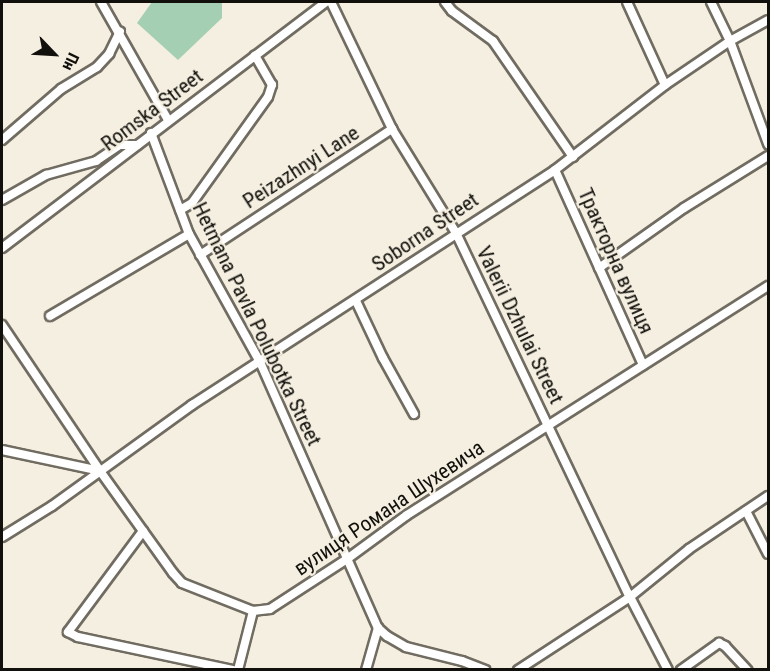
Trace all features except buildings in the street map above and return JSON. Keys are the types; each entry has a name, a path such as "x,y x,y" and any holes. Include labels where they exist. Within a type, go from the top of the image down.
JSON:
{"street":[{"path":"101,2 120,31 168,120"},
{"name":"Romska Street","path":"2,248 326,2"},
{"name":"Valerii Dzhulai Street","path":"331,2 392,129 456,233 630,597 668,669"},
{"path":"445,2 452,11 493,41 573,157"},
{"path":"627,2 665,85"},
{"path":"711,2 730,42 768,144"},
{"name":"Soborna Street","path":"2,537 192,405 261,363 456,233 555,171 665,85 768,20"},
{"path":"2,140 61,89 98,67 109,54 120,31"},
{"path":"180,210 192,202 268,97 272,85 255,55"},
{"name":"Peizazhnyi Lane","path":"200,255 392,129"},
{"name":"Hetmana Pavla Polubotka Street","path":"151,133 189,234 261,363 378,627 406,647 485,669"},
{"path":"2,200 46,175 96,161 120,145 139,144"},
{"path":"599,268 684,208 768,156"},
{"name":"Тракторна вулиця","path":"555,171 643,365"},
{"path":"50,316 189,234"},
{"name":"вулиця Романа Шухевича","path":"253,611 270,609 347,559 407,515 768,288"},
{"path":"356,301 414,414"},
{"path":"2,325 100,471 182,583 253,611 238,669"},
{"path":"2,450 100,471"},
{"path":"518,669 630,597 689,549 768,496"},
{"path":"746,511 768,554"},
{"path":"143,531 68,632 89,640 232,669"},
{"path":"366,669 378,627"},
{"path":"681,669 719,644 725,645 747,669"}],"green space":[{"path":"152,2 222,2 222,18 178,60 137,23"}]}
